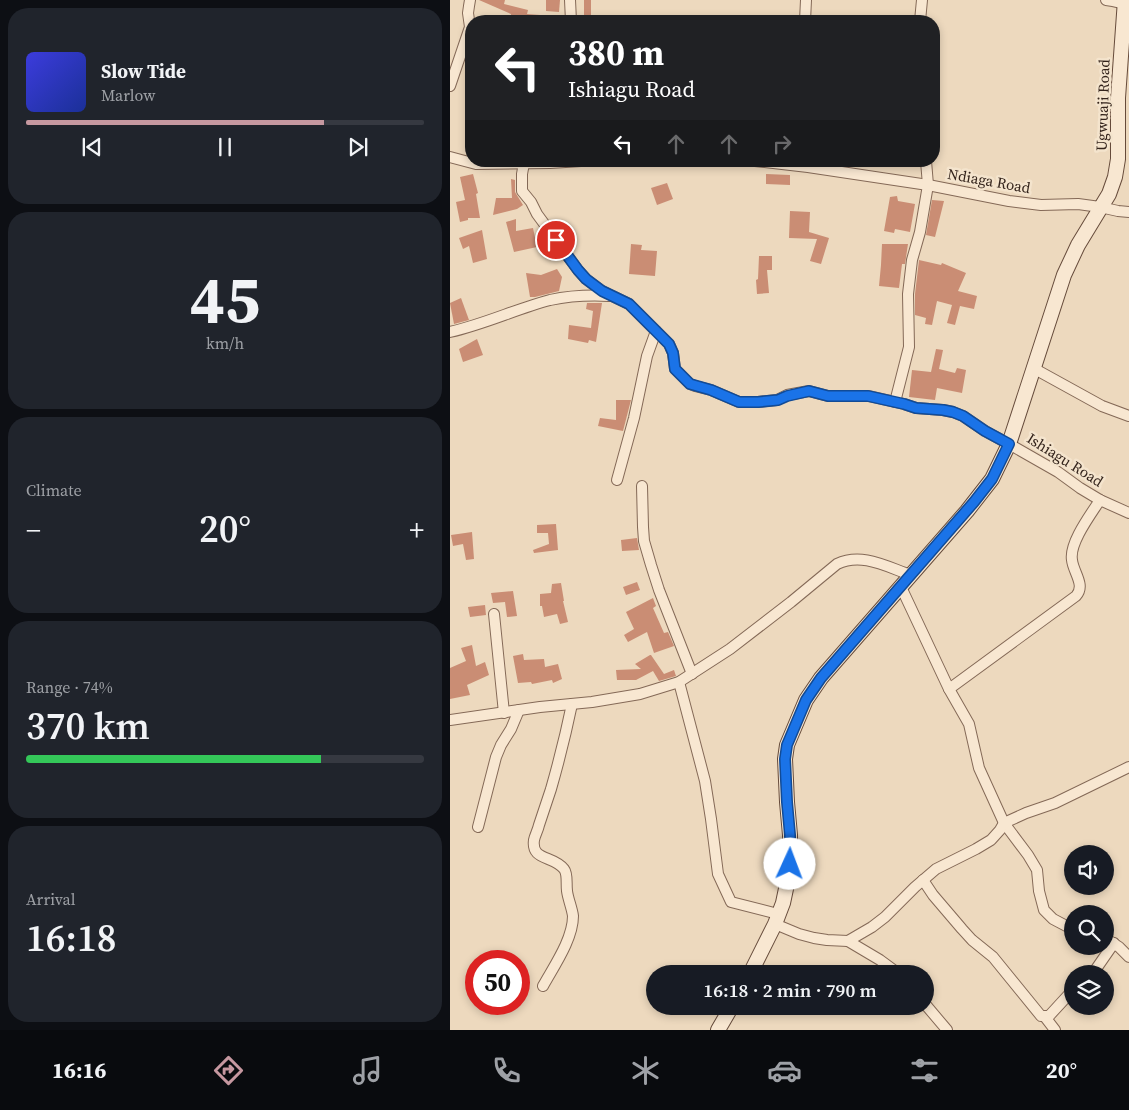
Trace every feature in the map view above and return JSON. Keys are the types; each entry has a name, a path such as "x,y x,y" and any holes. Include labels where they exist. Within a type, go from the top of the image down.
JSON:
{"main road":[{"name":"Ugwuaji Road","path":"754,965 783,903 790,864 785,759 787,745 806,700 821,678 948,533 992,479 1009,444 1064,275 1078,245 1109,194 1115,177 1118,159 1118,98 1126,4"},
{"path":"718,1030 727,1015"}],"street":[{"path":"468,15 470,0"},
{"path":"570,0 571,15"},
{"path":"805,15 806,0"},
{"path":"921,15 922,0"},
{"path":"1106,0 1126,4"},
{"path":"450,86 465,44"},
{"path":"450,156 465,161"},
{"name":"Ishiagu Road","path":"523,167 522,191 578,270 596,287 629,304 669,344 673,353 675,369 690,384 711,390 739,402 778,400 809,391 828,396 868,396 916,408 953,412 1058,472 1100,500 1129,513"},
{"name":"Ndiaga Road","path":"817,167 928,185 1009,201 1041,205 1078,204 1118,212 1129,212"},
{"path":"895,402 909,347 908,294 912,260 920,232 928,185 926,167"},
{"path":"450,332 472,327 552,300 580,296 612,296"},
{"path":"617,480 656,331"},
{"path":"1033,368 1102,406 1129,416"},
{"path":"642,486 644,541 659,590 692,674"},
{"path":"949,689 1079,593 1080,584 1071,558 1072,551 1079,534 1100,500"},
{"path":"450,720 540,707 592,702 640,694 680,682 730,649 837,564 844,561 852,559 872,561 911,575"},
{"path":"901,587 949,689 969,724 979,768 1004,823 1037,870 1039,891 1044,910 1053,919 1064,925"},
{"path":"494,614 504,713"},
{"path":"680,682 705,781 712,819 718,874 731,902 776,919 799,934 814,938 848,940 872,927 885,917 936,869 991,840 1004,823 1070,796 1129,768"},
{"path":"543,986 570,935 572,913 568,898 565,870 555,861 538,854 534,850 534,839 562,752 572,704"},
{"path":"478,827 496,757 518,710"},
{"path":"923,880 933,895 962,929 993,957 1041,1016 1045,1017 1055,1030"},
{"path":"848,940 887,965"},
{"path":"1114,945 1129,958"},
{"path":"1045,1017 1049,1016 1064,1000"},
{"path":"934,1014 948,1030"}],"building":[{"path":"479,0 505,0 504,4 528,10 527,14 540,15 511,14"},
{"path":"546,0 560,0 559,12 546,11"},
{"path":"584,0 591,0 591,15 584,15"},
{"path":"473,174 478,193 476,194 480,218 468,218 468,220 460,222 456,202 465,200 460,177"},
{"path":"766,174 790,175 790,185 766,184"},
{"path":"511,179 515,180 515,192 523,205 517,209 493,215 496,198 512,198"},
{"path":"667,183 673,199 657,205 651,188"},
{"path":"897,196 898,201 915,204 910,232 895,229 894,233 884,231 890,197"},
{"path":"932,200 944,201 935,237 926,235"},
{"path":"790,211 810,212 809,232 829,238 821,264 810,261 817,239 789,238"},
{"path":"516,219 516,231 533,228 537,247 514,252 506,222"},
{"path":"482,230 487,259 473,263 469,246 463,249 459,238"},
{"path":"631,244 642,245 641,250 657,251 655,276 629,274"},
{"path":"882,244 908,244 905,264 902,264 899,288 879,286"},
{"path":"759,256 772,256 772,270 767,270 769,293 757,294 756,280 758,279"},
{"path":"919,260 941,265 942,263 966,273 958,291 977,296 974,309 960,306 955,325 947,323 952,305 937,301 932,325 925,324 926,318 915,315 915,294"},
{"path":"557,269 562,277 559,291 530,297 526,273 541,275"},
{"path":"461,298 469,320 454,324 450,303"},
{"path":"587,303 602,303 596,342 589,340 588,343 568,339 569,325 591,328 593,311 586,309"},
{"path":"477,339 483,355 463,362 459,349"},
{"path":"936,349 943,350 939,369 955,373 957,368 966,370 962,393 937,388 935,400 909,397 912,370 931,372"},
{"path":"616,400 631,400 623,431 598,426 600,418 616,420"},
{"path":"556,524 558,550 534,553 533,550 549,544 548,533 537,533 537,525"},
{"path":"472,532 474,559 466,560 463,544 453,546 451,535"},
{"path":"637,538 639,550 622,551 621,540"},
{"path":"637,582 640,590 626,595 623,587"},
{"path":"561,583 568,622 560,624 557,614 544,617 542,606 540,606 540,594 551,593 552,584"},
{"path":"513,591 517,616 507,617 505,602 493,603 491,593"},
{"path":"653,598 656,606 653,608 664,633 668,632 674,646 654,653 647,632 628,642 624,635 634,629 626,612"},
{"path":"485,605 486,615 470,617 468,607"},
{"path":"472,645 476,666 485,662 489,675 467,685 470,695 450,699 450,668 466,661 461,648"},
{"path":"523,654 524,660 544,659 545,667 558,664 562,679 553,683 552,680 532,684 531,682 518,683 513,656"},
{"path":"650,655 664,674 674,670 676,676 659,681 653,671 636,680 617,680 616,670 641,669 635,664"}],"route":[{"path":"556,240 586,279 602,291 629,304 669,344 675,361 675,369 690,384 711,390 732,400 746,403 778,400 809,391 828,396 868,396 916,408 943,410 963,416 1009,444 992,479 974,502 821,678 806,700 787,745 785,759 790,864"}]}
